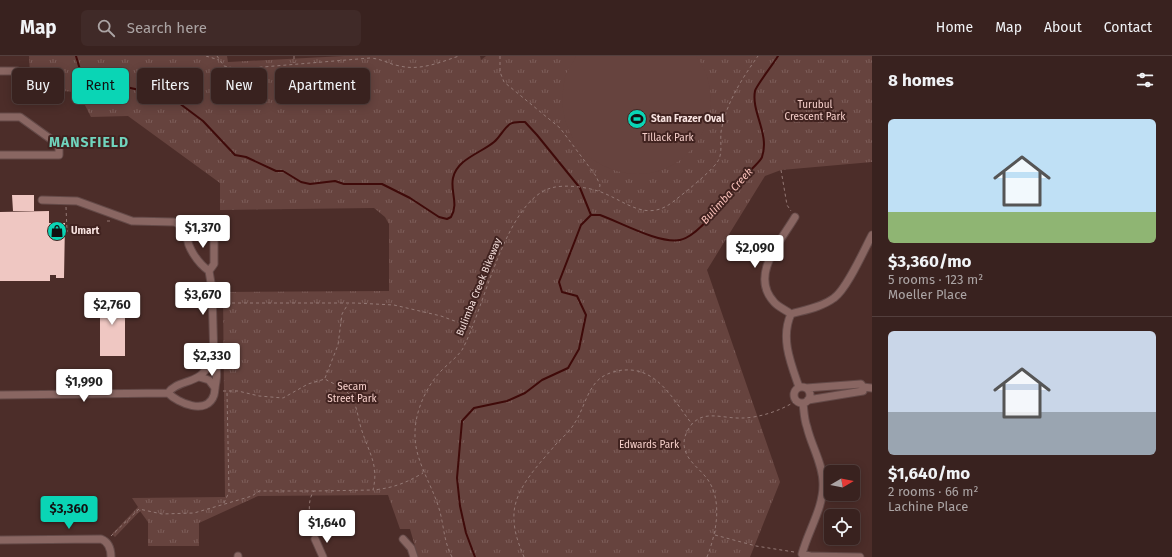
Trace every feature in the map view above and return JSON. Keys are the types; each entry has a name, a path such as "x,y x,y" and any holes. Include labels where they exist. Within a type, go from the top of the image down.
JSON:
{"street":[{"path":"0,71 12,71"},
{"path":"0,117 20,117 59,145 59,155 0,154"},
{"path":"42,200 77,201 132,222 174,222 190,229"},
{"path":"791,314 774,303 768,295 764,286 764,273 767,263 795,217"},
{"path":"0,395 168,393 173,398 187,404 201,406 211,400 215,388 216,372 214,361 212,303 209,271 214,264 213,231 209,226 199,224 190,229 186,238 187,243 203,267 209,271"},
{"path":"791,314 826,303 836,297 843,289 872,235"},
{"path":"791,314 785,331 790,357 799,388"},
{"path":"168,393 172,387 199,377 210,363 214,361"},
{"path":"199,377 209,380 215,388"},
{"path":"860,557 810,556 802,554 806,539 821,501 823,482 822,473 807,428 803,401 794,393 799,388 861,384 863,387 872,388"},
{"path":"803,401 863,391 863,387"},
{"path":"803,401 810,395 806,388"},
{"path":"0,540 101,539 106,541 111,550 111,557"},
{"path":"314,539 323,557"},
{"path":"403,539 411,548 414,557"}],"path":[{"path":"206,56 220,60"},
{"path":"217,56 224,66 239,69 370,58 382,59 400,66 411,67 428,65 459,56"},
{"path":"294,56 294,64"},
{"path":"500,56 500,72 504,82 560,128 596,176 600,185 599,191"},
{"name":"Bulimba Creek Bikeway","path":"452,557 442,531 440,512 418,457 415,433 418,412 433,380 461,350 472,327 506,239 523,210 532,199 550,188 572,187 593,189 634,208 645,211 654,211 673,202 719,160 723,123 742,80 758,56"},
{"path":"781,170 787,205 795,217"},
{"path":"66,200 66,231 93,231"},
{"path":"212,303 348,303 394,305 441,316 472,327"},
{"path":"325,379 338,345 342,314 348,303"},
{"path":"524,557 517,538 513,518 516,501 524,484 535,469 574,425 591,389 602,377 618,370 635,370 649,374 660,383 692,424"},
{"path":"223,392 227,391 284,398 308,384 325,379 346,391 356,406 361,430 372,453 376,478 374,490"},
{"path":"223,504 229,492 227,391"},
{"path":"707,557 715,535 716,508 714,494 708,480 689,459 685,450 684,442 686,433 692,424 705,416 716,415 742,418 757,416 803,401"},
{"path":"106,541 139,509 162,514 194,513 252,496 259,491 374,490 392,488 405,484 424,473"},
{"path":"314,491 310,496 311,524 314,539"},
{"path":"715,535 756,546 802,554"}],"green space":[{"path":"29,56 227,56 228,62 344,56 480,56 481,60 486,56 872,56 872,162 781,170 765,176 707,270 780,482 750,557 418,557 410,529 400,529 388,495 258,496 199,523 199,546 148,546 148,522 140,511 115,537 112,534 138,507 132,498 225,497 223,292 389,291 389,224 385,217 374,208 220,210 220,183 128,116 91,117 84,104 129,104 129,68 72,68 72,92 64,91 64,68 30,68"},
{"name":"Stan Frazer Oval","path":"576,56 696,56 708,79 711,105 707,122 691,150 668,167 642,174 615,170 592,158 573,138 563,111 565,78"}],"building":[{"path":"12,195 34,195 34,211 13,211"},
{"path":"49,211 49,223 65,223 64,278 56,278 56,275 50,275 50,281 0,281 0,212"},
{"path":"100,297 125,297 125,356 100,356"}],"waterway":[{"path":"76,56 83,80 90,87 126,87 171,97 203,121 235,155 246,157 276,171 283,171 301,182 310,184 335,181 344,184 382,184 410,198 439,217 447,219 451,217 453,212 454,202 452,183 455,171 459,166 464,161 494,142 510,124 515,122 525,122 580,188 591,215"},
{"name":"Bulimba Creek","path":"475,557 466,533 460,506 457,478 462,421 474,408 507,401 525,393 542,380 568,368 579,349 586,315 577,296 562,292 559,282 581,225 591,215 600,215 661,239 680,240 687,237 702,226 737,184 758,163 762,157 764,140 754,99 755,91 758,84 778,56"}],"place":[{"name":"Stan Frazer Oval","path":"637,119"},
{"name":"Umart","path":"57,231"}],"district":[{"name":"MANSFIELD","path":"89,142"}],"park label":[{"name":"Turubul Crescent Park","path":"815,110"},
{"name":"Tillack Park","path":"668,138"},
{"name":"Secam Street Park","path":"352,392"},
{"name":"Edwards Park","path":"649,445"}]}
